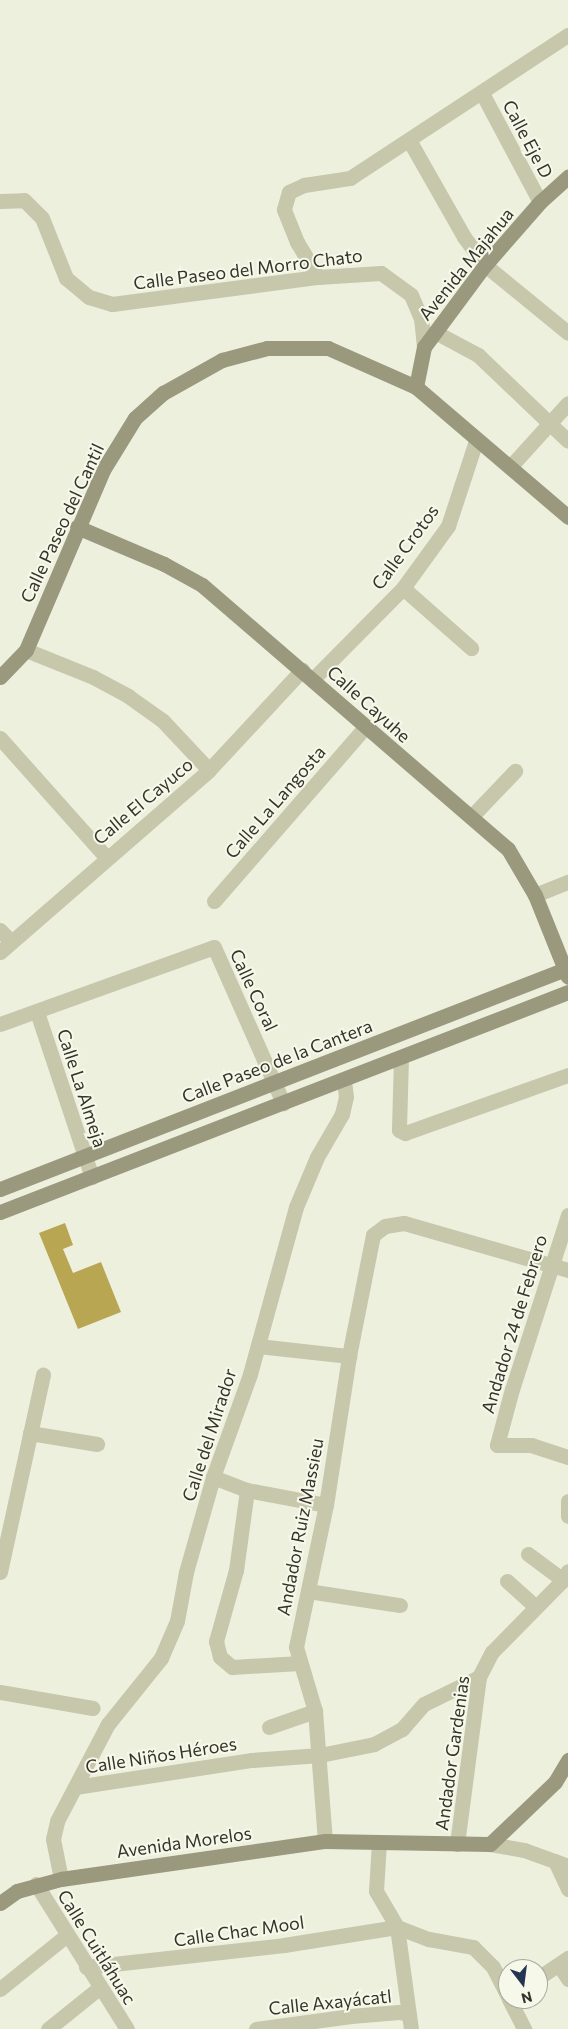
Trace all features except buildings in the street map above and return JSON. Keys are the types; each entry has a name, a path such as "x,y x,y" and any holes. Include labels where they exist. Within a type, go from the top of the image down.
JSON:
{"street":[{"path":"318,277 297,242 284,210 289,192 304,185 350,178 568,35"},
{"name":"Calle Eje D","path":"482,93 540,202"},
{"path":"409,140 464,237 486,265 568,333"},
{"name":"Avenida Majahua","path":"416,387 424,347 486,265 540,202 568,177"},
{"name":"Calle Paseo del Morro Chato","path":"0,201 24,200 42,218 66,278 89,297 112,304 318,277 381,273 411,295 421,318 424,347"},
{"path":"435,332 478,355 568,441"},
{"name":"Calle Paseo del Cantil","path":"0,677 26,650 103,470 135,418 163,393 222,360 267,348 328,348 416,387 476,441 510,467 568,517"},
{"path":"510,467 568,403"},
{"name":"Calle Crotos","path":"307,675 403,588 448,526 476,441"},
{"name":"Calle Cayuhe","path":"77,527 164,564 202,585 307,675 364,727 508,849 535,895 567,971"},
{"path":"403,588 471,648"},
{"path":"26,650 93,677 128,696 163,722 209,770"},
{"name":"Calle El Cayuco","path":"6,947 106,857 209,770 307,675"},
{"name":"Calle La Langosta","path":"214,901 364,727"},
{"path":"0,738 106,857"},
{"path":"471,817 515,771"},
{"path":"535,895 568,882"},
{"path":"0,930 6,947"},
{"name":"Calle Coral","path":"37,1012 214,947 283,1103"},
{"name":"Calle Paseo de la Cantera","path":"0,1188 567,971"},
{"path":"0,1212 568,992"},
{"path":"0,1024 37,1012"},
{"name":"Calle La Almeja","path":"37,1012 92,1177"},
{"path":"401,1057 399,1130 405,1132 568,1074"},
{"name":"Calle del Mirador","path":"75,1787 108,1724 161,1658 177,1620 186,1572 213,1477 258,1346 296,1207 317,1157 342,1114 346,1097 344,1080"},
{"name":"Andador 24 de Febrero","path":"568,1215 497,1445 531,1446 568,1457"},
{"name":"Andador Ruiz Massieu","path":"325,1841 320,1755 315,1711 296,1647 326,1505 349,1356 373,1235 385,1226 404,1224 552,1265"},
{"path":"552,1265 568,1270"},
{"path":"258,1346 349,1356"},
{"path":"0,1572 3,1546 43,1375"},
{"path":"30,1433 97,1444"},
{"path":"213,1477 247,1490 326,1505"},
{"path":"247,1490 236,1570 216,1641 220,1657 232,1668 300,1662"},
{"path":"568,1500 568,1516"},
{"path":"528,1554 566,1576"},
{"name":"Andador Gardenias","path":"457,1844 479,1677 492,1652 566,1576"},
{"path":"507,1581 536,1607"},
{"path":"308,1591 400,1605"},
{"name":"Calle Niños Héroes","path":"61,1879 53,1839 57,1821 75,1787 252,1760 320,1755 374,1744 402,1729 424,1704 479,1677"},
{"path":"0,1692 93,1708"},
{"path":"269,1727 315,1711"},
{"path":"490,1844 555,1782 568,1760"},
{"name":"Avenida Morelos","path":"0,1903 36,1884 61,1879 325,1841 490,1844"},
{"path":"379,1842 376,1891 397,1927 410,2022"},
{"path":"490,1844 524,1850 562,1864 568,1889"},
{"name":"Calle Cuitláhuac","path":"36,1884 99,1988 127,2029"},
{"path":"397,1927 430,1939 473,1947 493,1967 498,1977"},
{"name":"Calle Chac Mool","path":"86,1967 284,1945 397,1927"},
{"path":"0,1988 67,1935"},
{"path":"548,1971 563,1961 568,1979"},
{"path":"48,2029 99,1988"},
{"path":"514,2009 524,2029"},
{"name":"Calle Axayácatl","path":"256,2029 352,2016 400,2012 410,2022"}]}
